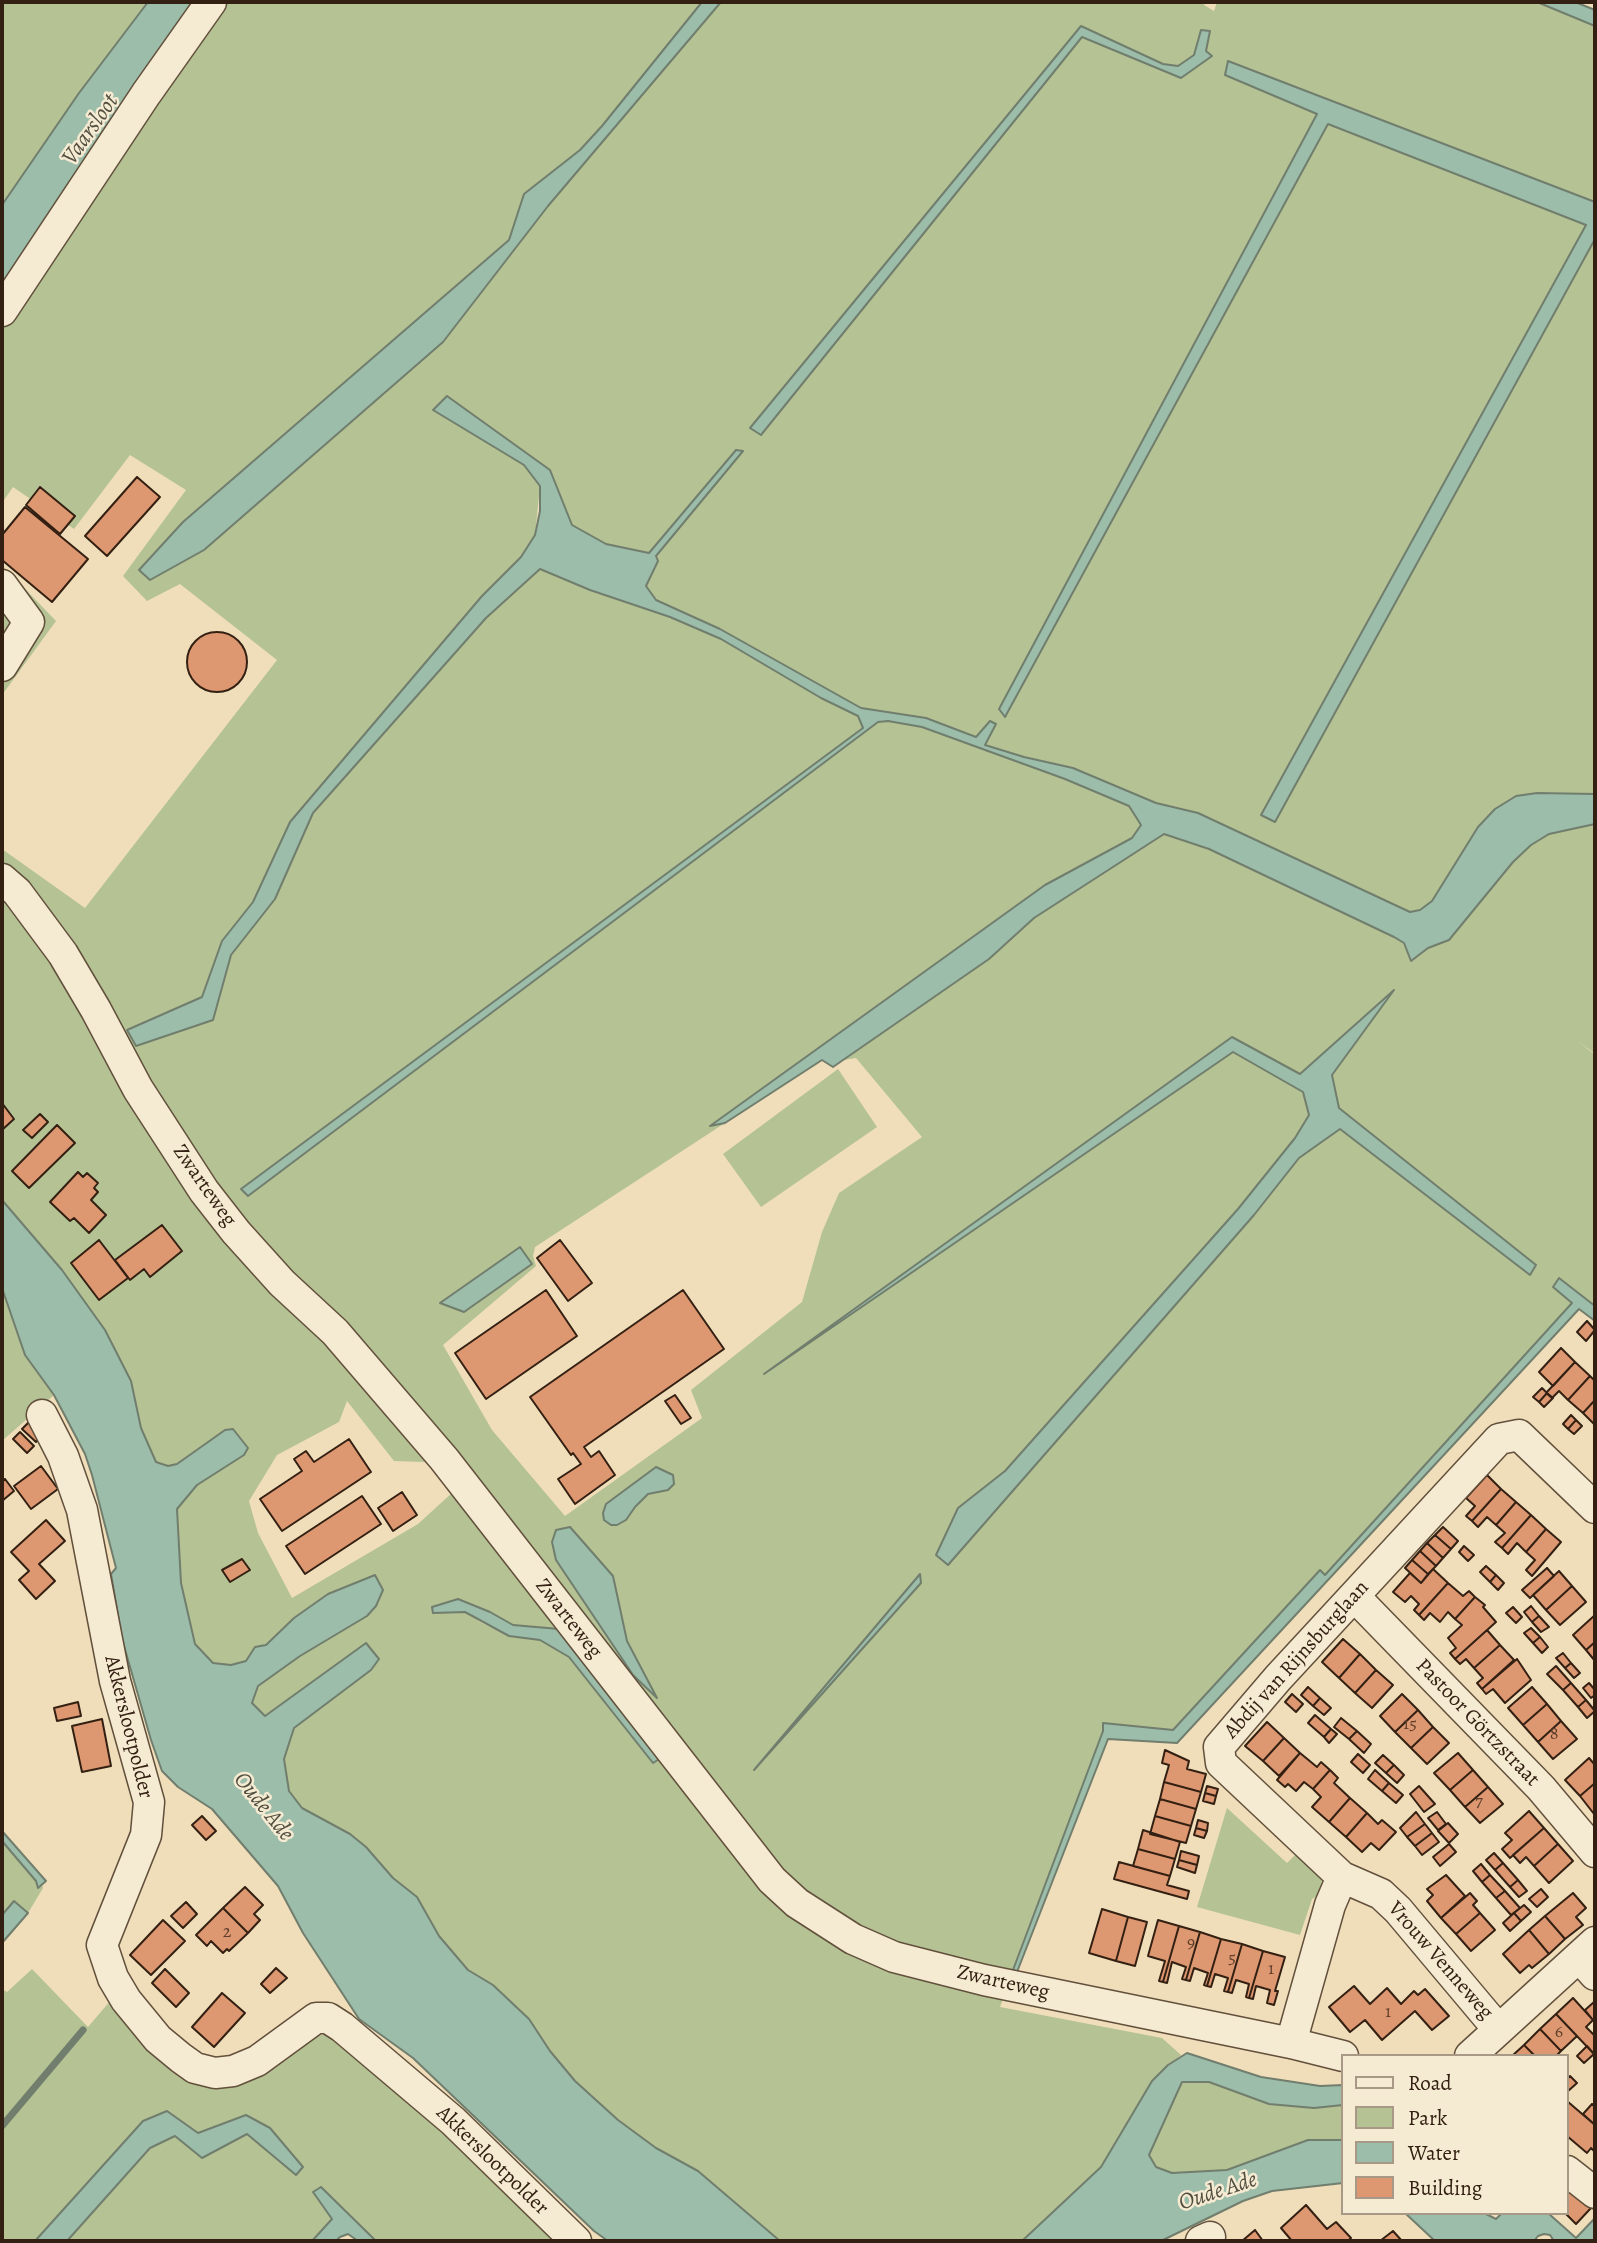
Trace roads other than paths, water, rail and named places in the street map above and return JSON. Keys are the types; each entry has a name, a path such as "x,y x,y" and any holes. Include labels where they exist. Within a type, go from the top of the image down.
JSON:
{"street":[{"path":"2,311 211,2"},
{"path":"2,586 29,621 2,666"},
{"name":"Zwarteweg","path":"2,879 17,892 63,954 138,1089 204,1192 282,1283 335,1332 444,1459 772,1880 797,1903 853,1939 894,1957 984,1980 1342,2056"},
{"name":"Akkerslootpolder","path":"42,1415 63,1456 82,1510 115,1681 149,1802 146,1835 102,1945 113,1978 126,2000 158,2039 181,2058 195,2068 215,2073 233,2071 257,2061 316,2018 328,2018 453,2121 576,2241"},
{"name":"Abdij van Rijnsburglaan","path":"1381,1894 1342,1877 1222,1763 1219,1747 1278,1678 1499,1439 1519,1435 1595,1508"},
{"name":"Pastoor Görtzstraat","path":"1355,1597 1532,1779 1595,1852"},
{"path":"1291,2043 1327,1915 1342,1877"},
{"name":"Vrouw Venneweg","path":"1381,1894 1398,1910 1498,2029"},
{"name":"Vrouw Venneweg","path":"1472,2054 1498,2029 1590,1958"},
{"path":"1569,2173 1595,2193"}],"water":[{"name":"Vaarsloot","path":"148,2 197,2 2,289 2,205 79,93"},
{"path":"702,2 721,2 548,206 443,342 204,550 150,580 139,570 183,522 509,240 524,194 580,150"},
{"path":"1537,2 1575,2 1595,10 1595,26"},
{"path":"1081,26 1163,64 1178,66 1194,55 1201,30 1210,31 1206,51 1212,56 1181,78 1082,37 761,435 750,428"},
{"path":"1228,61 1595,202 1595,239 1275,822 1261,815 1586,225 1328,124 1005,717 999,709 1317,114 1225,75"},
{"path":"447,396 550,470 572,525 606,544 649,553 736,450 743,451 656,556 658,561 646,586 656,600 720,629 861,708 926,718 976,737 990,721 996,724 985,745 1073,768 1156,803 1198,813 1410,912 1420,910 1432,901 1478,827 1495,809 1516,796 1537,793 1595,794 1595,824 1549,834 1531,845 1513,862 1449,940 1428,948 1411,961 1404,943 1394,937 1209,849 1164,834 1034,918 989,959 833,1067 822,1060 725,1123 710,1126 1045,885 1132,838 1141,825 1129,806 1065,779 922,727 888,721 878,722 248,1196 241,1189 863,728 858,716 821,698 721,639 670,617 590,590 540,569 486,618 313,813 275,899 231,955 213,1020 136,1046 127,1030 202,997 222,941 253,902 290,822 482,596 521,557 535,535 540,511 540,486 524,465 433,410"},
{"path":"1394,990 1332,1075 1339,1108 1536,1265 1530,1275 1340,1129 1299,1158 1254,1215 948,1565 936,1555 958,1508 1005,1471 1238,1209 1295,1138 1309,1115 1303,1092 1233,1052 764,1374 1232,1037 1300,1074"},
{"name":"Oude Ade","path":"2,1200 62,1270 105,1330 131,1381 141,1428 156,1462 168,1466 177,1464 225,1430 233,1429 248,1448 244,1455 197,1485 177,1509 181,1583 195,1644 213,1663 231,1665 246,1661 255,1647 266,1645 294,1618 328,1594 375,1575 383,1590 376,1606 367,1616 300,1656 258,1686 252,1703 265,1716 366,1643 379,1659 371,1670 294,1728 284,1759 289,1791 302,1808 350,1834 366,1847 393,1878 417,1897 439,1936 468,1970 493,1985 529,2019 550,2051 575,2081 618,2120 656,2148 698,2171 780,2241 608,2241 594,2231 413,2058 359,2019 303,1933 278,1886 212,1809 178,1787 162,1771 122,1639 111,1574 116,1568 92,1475 85,1454 54,1395 25,1355 2,1288"},
{"path":"520,1247 532,1264 464,1312 440,1303"},
{"path":"1559,1278 1595,1306 1595,1321 1579,1309 1177,1743 1108,1739 1017,1972 1013,1970 1103,1731 1103,1723 1173,1730 1320,1570 1325,1575 1572,1303 1553,1287"},
{"path":"656,1467 673,1475 674,1484 668,1490 648,1494 626,1520 617,1525 611,1525 604,1520 606,1504"},
{"path":"570,1527 613,1576 627,1641 657,1698 633,1675 556,1560 552,1542 556,1530"},
{"path":"920,1574 921,1583 754,1770"},
{"path":"458,1599 513,1625 559,1629 661,1758 653,1763 569,1657 540,1640 509,1636 465,1612 433,1613 432,1607"},
{"path":"2,1831 46,1881 38,1888 36,1881 2,1841"},
{"path":"14,1901 28,1913 2,1943 2,1915"},
{"name":"Oude Ade","path":"1187,2053 1261,2077 1320,2086 1342,2085 1342,2105 1314,2108 1269,2104 1209,2082 1182,2082 1149,2155 1156,2167 1172,2173 1227,2170 1308,2140 1342,2140 1342,2183 1272,2191 1243,2201 1161,2241 1022,2241 1101,2167 1152,2081 1168,2065"},
{"path":"167,2111 198,2133 246,2115 270,2128 303,2167 296,2175 247,2134 202,2158 175,2136 150,2148 67,2241 35,2241 143,2121"},
{"path":"321,2187 376,2241 358,2241 348,2234 336,2241 312,2241 332,2219 313,2192"},
{"path":"1407,2215 1488,2215 1496,2219 1500,2215 1550,2215 1576,2238 1595,2218 1595,2241 1554,2241 1550,2235 1544,2234 1534,2241 1435,2241"}],"waterway":[{"path":"2,2126 83,2030"}]}
